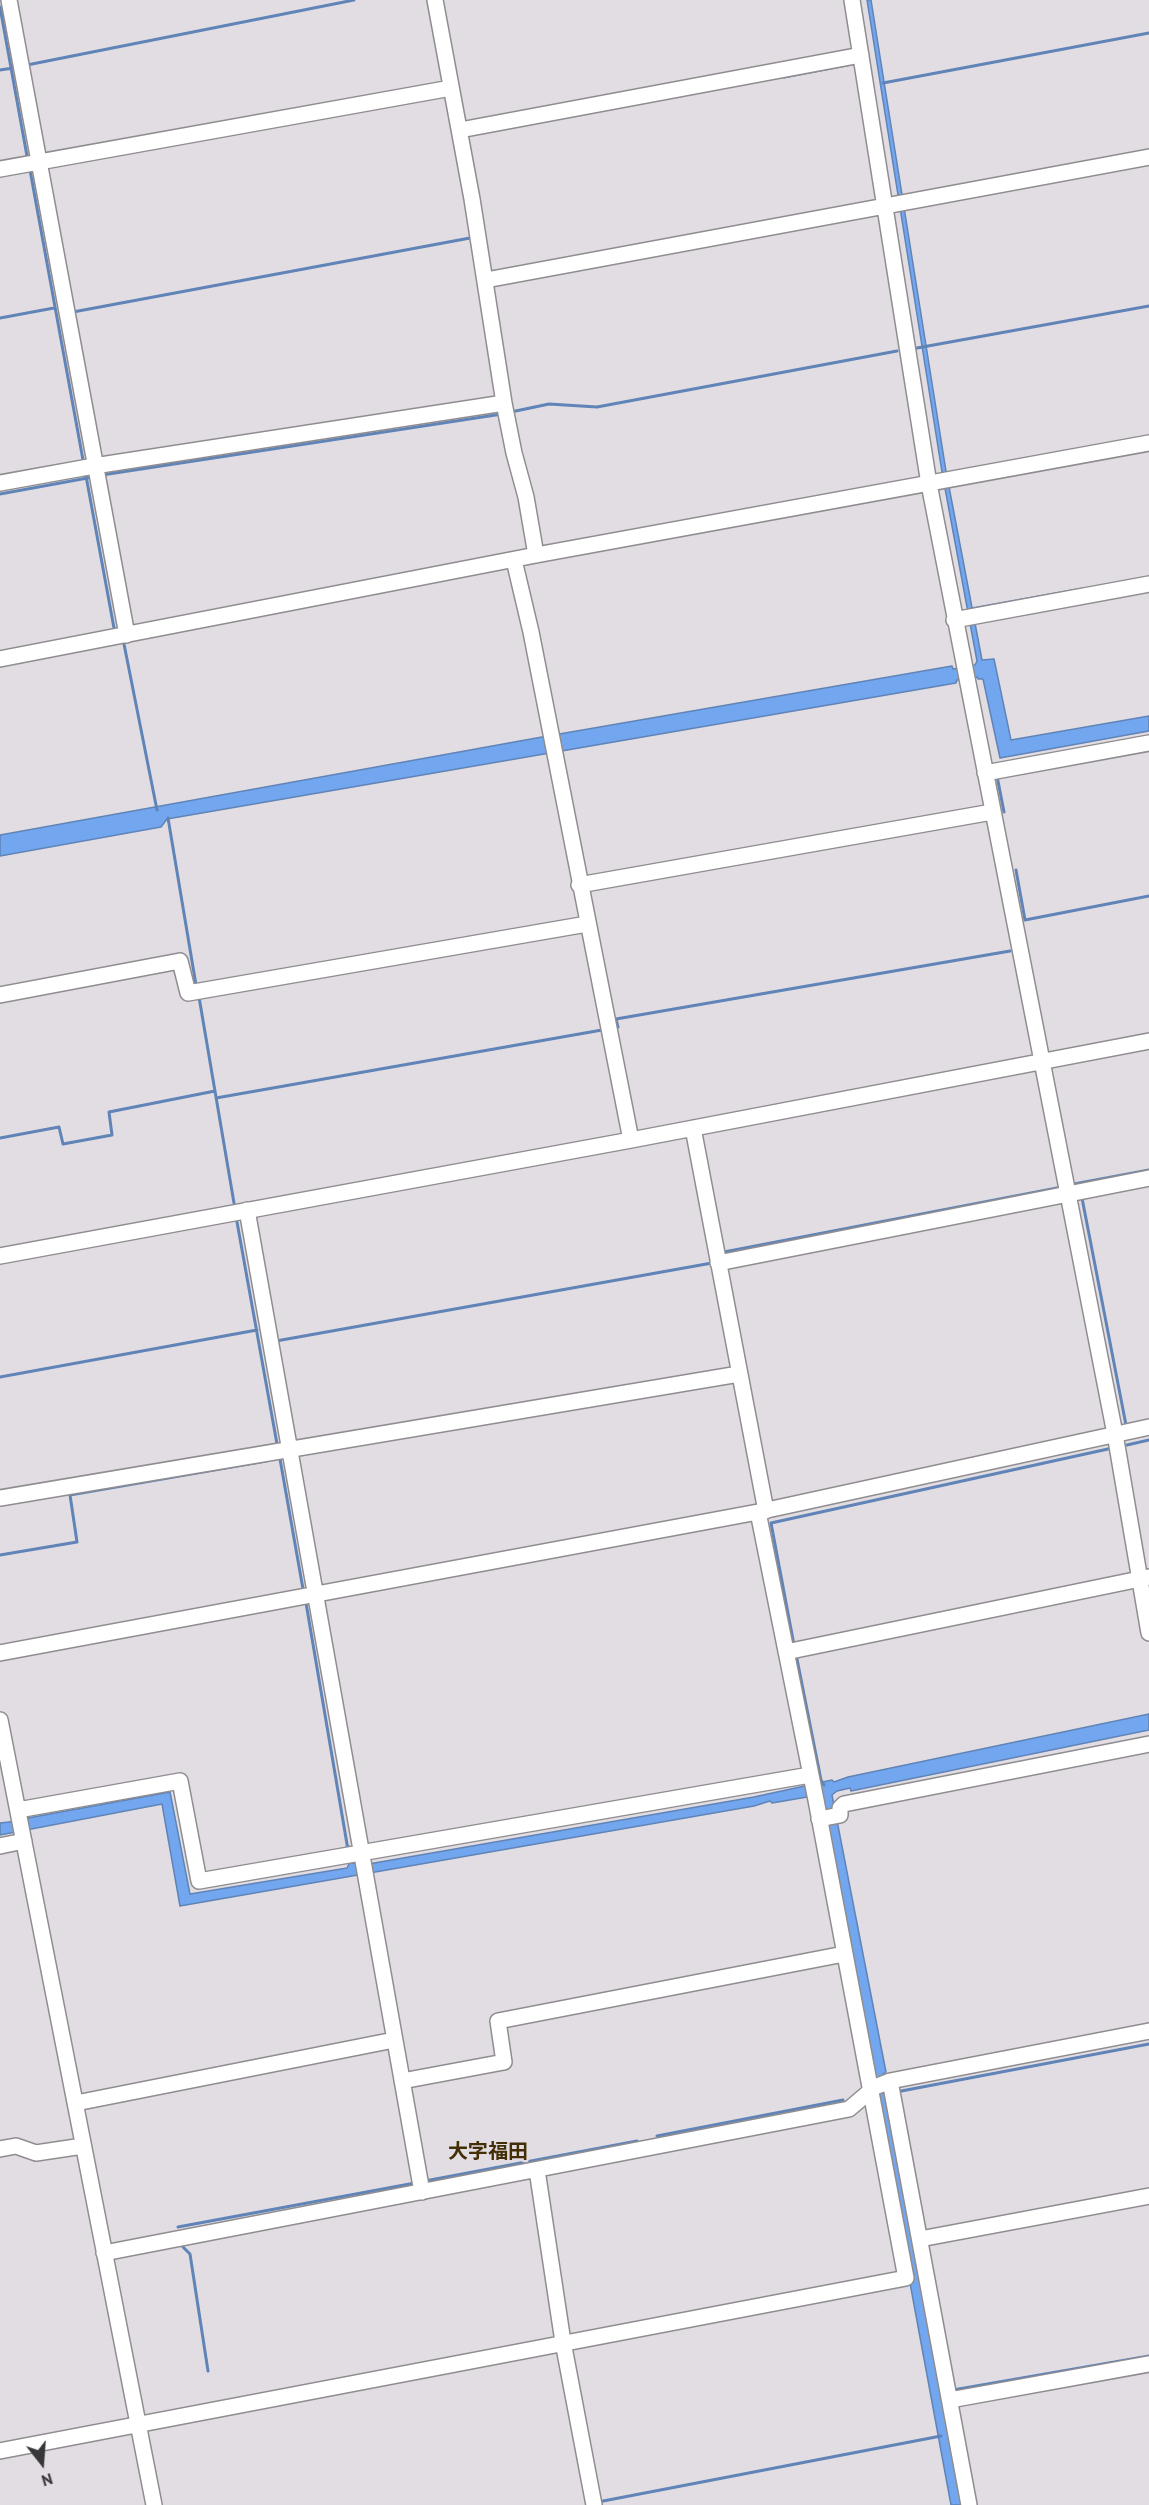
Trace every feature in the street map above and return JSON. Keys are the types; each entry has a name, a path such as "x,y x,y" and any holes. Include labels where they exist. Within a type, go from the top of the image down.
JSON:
{"street":[{"path":"9,0 95,473 127,635"},
{"path":"435,0 460,130 514,453 526,497 536,555"},
{"path":"852,0 861,55 896,204 940,482 966,617 965,673 1144,1578 1149,1633"},
{"path":"460,130 861,55"},
{"path":"0,169 451,88"},
{"path":"486,280 1149,157"},
{"path":"0,483 95,473 506,409"},
{"path":"0,659 536,555 1149,443"},
{"path":"514,560 551,733 579,885 631,1140"},
{"path":"966,617 1149,584"},
{"path":"985,773 1149,743"},
{"path":"579,885 992,812"},
{"path":"0,995 180,961 188,993 587,924"},
{"path":"0,1256 631,1140 1149,1041"},
{"path":"693,1128 762,1512 792,1651 811,1777 844,1954 884,2088 920,2239 969,2505"},
{"path":"718,1263 1149,1178"},
{"path":"247,1210 315,1595 356,1856 366,1878 420,2185"},
{"path":"0,1498 739,1374"},
{"path":"0,1653 762,1512 1149,1427"},
{"path":"792,1651 1144,1578"},
{"path":"0,1720 154,2505"},
{"path":"819,1820 840,1815 840,1808 844,1804 1149,1744"},
{"path":"0,1846 21,1825 180,1780 199,1881 811,1777"},
{"path":"402,2081 504,2062 498,2020 844,1954"},
{"path":"104,2253 420,2185 537,2170 849,2109 884,2088 1149,2031"},
{"path":"76,2103 394,2040"},
{"path":"0,2451 137,2423 906,2278 884,2088"},
{"path":"0,2149 16,2146 36,2153 83,2146"},
{"path":"537,2170 563,2342 594,2505"},
{"path":"920,2239 1149,2196"},
{"path":"949,2394 1149,2364"}],"water":[{"path":"867,0 871,0 946,471 982,660 994,659 1011,740 1149,716 1149,731 1000,758 983,679 977,677 957,680 956,683 167,819 161,827 0,856 0,835 542,737 952,666 953,669 975,665 977,661 942,472"},
{"path":"1149,1714 1149,1730 851,1791 850,1788 837,1791 832,1795 886,2072 883,2074 964,2505 951,2505 876,2099 813,1796 772,1803 770,1801 754,1806 180,1906 162,1804 0,1835 0,1823 27,1820 170,1792 190,1894 347,1868 349,1864 346,1847 349,1846 352,1863 356,1863 357,1866 754,1797 832,1780 834,1782 848,1777"}],"waterway":[{"path":"27,65 354,0"},
{"path":"0,7 27,156"},
{"path":"883,83 1149,33"},
{"path":"784,77 852,64"},
{"path":"0,70 13,68"},
{"path":"30,170 83,460"},
{"path":"73,312 470,238"},
{"path":"917,348 1149,306"},
{"path":"0,318 54,308"},
{"path":"511,412 549,404 597,407 897,351"},
{"path":"102,475 502,414"},
{"path":"86,476 114,628"},
{"path":"0,494 93,477"},
{"path":"971,609 1082,589"},
{"path":"124,644 157,810"},
{"path":"997,776 1004,812"},
{"path":"168,818 196,985"},
{"path":"1016,870 1025,920 1149,896"},
{"path":"618,1027 616,1019 1010,951"},
{"path":"199,997 234,1203"},
{"path":"216,1098 602,1030"},
{"path":"0,1138 59,1127 63,1144 112,1135 109,1112 215,1091"},
{"path":"1074,1184 1149,1170"},
{"path":"724,1252 1057,1188"},
{"path":"1082,1198 1126,1425"},
{"path":"237,1222 277,1444"},
{"path":"276,1341 712,1263"},
{"path":"0,1377 257,1330"},
{"path":"1127,1445 1149,1440"},
{"path":"794,1645 771,1523 1108,1449"},
{"path":"280,1459 303,1589"},
{"path":"0,1555 77,1542 70,1495 266,1461"},
{"path":"306,1603 348,1850"},
{"path":"796,1654 821,1780 824,1785"},
{"path":"896,2092 1149,2044"},
{"path":"657,2136 843,2100"},
{"path":"425,2181 637,2141"},
{"path":"178,2227 415,2183"},
{"path":"183,2247 190,2254 208,2371"},
{"path":"953,2390 1149,2356"},
{"path":"598,2502 941,2436"}],"district":[{"name":"大字福田","path":"488,2152"}]}
